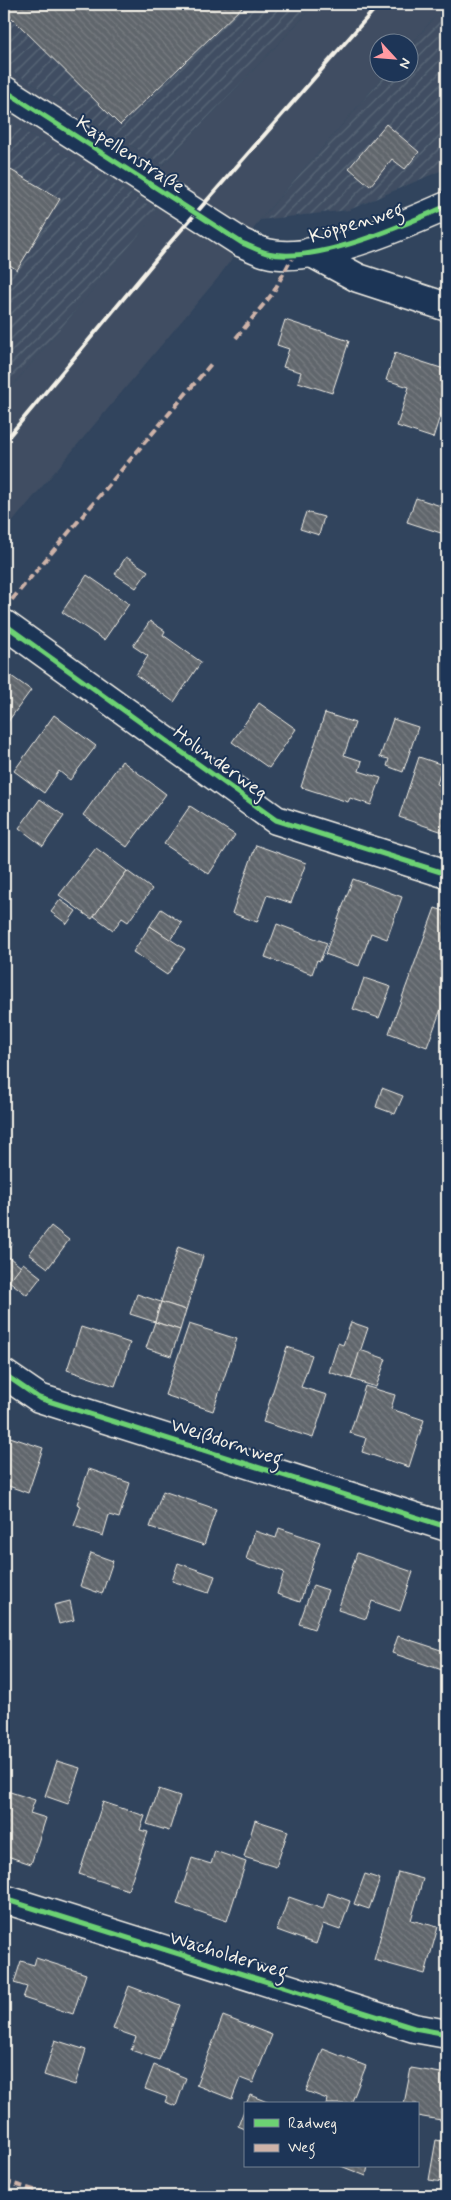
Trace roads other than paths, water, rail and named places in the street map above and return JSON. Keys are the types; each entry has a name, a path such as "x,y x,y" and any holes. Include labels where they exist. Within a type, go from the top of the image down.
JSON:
{"street":[{"name":"Kapellenstraße","path":"4,90 242,243"},
{"name":"Köppenweg","path":"242,243 268,253 294,254 310,252 364,240 447,206"},
{"path":"310,252 358,278 447,307"},
{"name":"Holunderweg","path":"4,624 276,820 447,874"},
{"name":"Weißdornweg","path":"4,1374 39,1398 447,1527"},
{"name":"Wacholderweg","path":"4,1899 414,2028 447,2034"}],"railway":[{"path":"4,442 168,245 379,4"}]}
